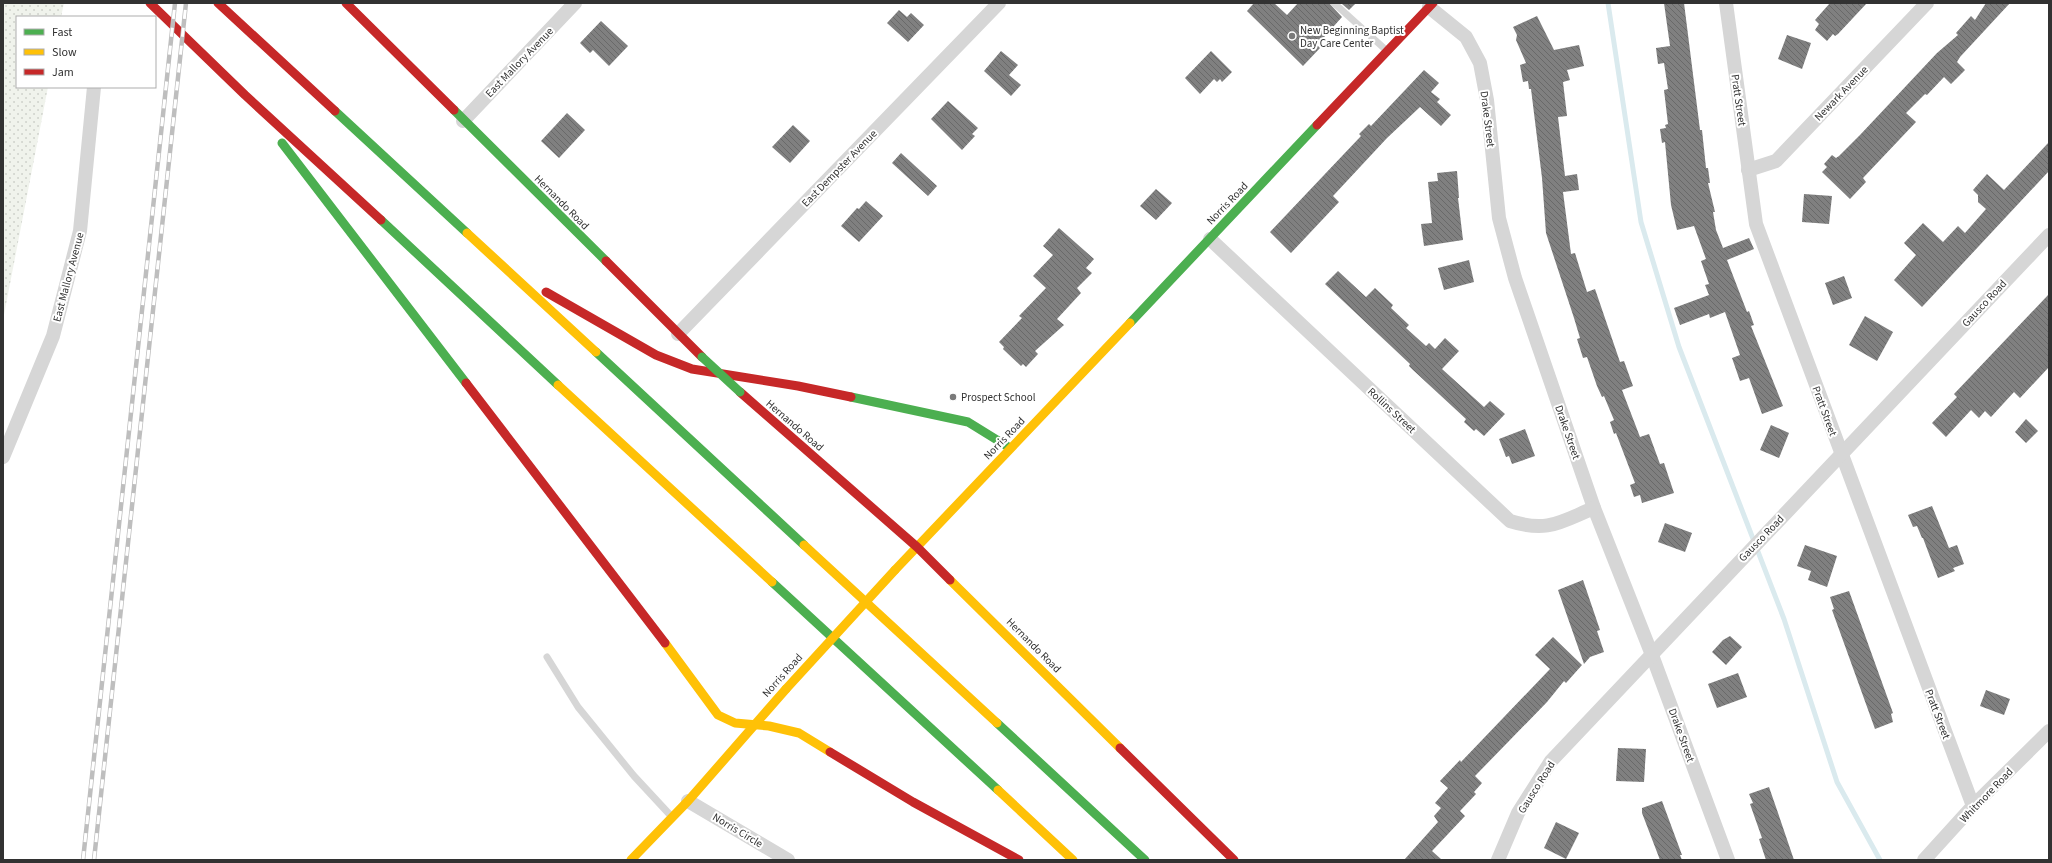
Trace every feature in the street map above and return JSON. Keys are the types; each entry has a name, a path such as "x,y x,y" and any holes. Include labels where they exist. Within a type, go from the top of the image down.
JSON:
{"main road":[{"path":"150,3 245,95 1073,860"},
{"path":"218,3 1145,860"},
{"name":"Hernando Road","path":"346,3 678,334 740,392 917,546 1234,860"},
{"name":"Norris Road","path":"631,860 688,801 786,688 917,546 1431,5"},
{"path":"245,95 617,578 718,715 734,723 753,726 769,726 799,733 913,802 1019,860"},
{"path":"501,264 592,320 656,355 692,369 798,386 968,422 1010,448"}],"street":[{"name":"East Mallory Avenue","path":"463,121 575,3"},
{"name":"East Dempster Avenue","path":"678,334 999,3"},
{"name":"Pratt Street","path":"1726,3 1756,224 1973,806"},
{"name":"Newark Avenue","path":"1748,170 1776,161 1927,3"},
{"name":"Drake Street","path":"1431,5 1466,37 1480,63 1487,100 1499,218 1515,278 1594,508 1652,655 1728,860"},
{"name":"East Mallory Avenue","path":"3,457 52,336 80,231 94,88"},
{"name":"Gausco Road","path":"1498,860 1518,813 1550,761 2049,235"},
{"name":"Rollins Street","path":"1210,239 1510,521 1530,527 1550,526 1594,508"},
{"name":"Whitmore Road","path":"1924,860 1973,806 2049,731"},
{"name":"Norris Circle","path":"688,801 788,860"}],"lane":[{"path":"1334,3 1387,52"},
{"path":"547,657 578,707 634,776 672,817"}],"shaded area":[{"path":"3,3 64,3 61,16 16,16 16,88 48,88 3,320"}],"building":[{"path":"1254,3 1274,3 1287,15 1298,3 1329,3 1342,17 1317,45 1320,48 1303,66 1247,11"},
{"path":"1341,3 1356,3 1349,10"},
{"path":"1664,3 1684,3 1700,130 1702,130 1706,168 1708,168 1710,183 1708,183 1715,212 1713,212 1716,230 1723,248 1749,238 1754,249 1727,260 1747,312 1749,311 1754,325 1751,326 1783,406 1762,414 1749,378 1740,381 1732,358 1740,355 1725,312 1710,318 1709,314 1680,325 1674,308 1709,295 1705,285 1709,284 1701,261 1706,259 1694,226 1677,230 1671,205 1665,142 1662,143 1660,129 1666,128 1665,125 1668,124 1664,90 1668,89 1664,63 1658,64 1656,48 1670,46"},
{"path":"1830,3 1867,3 1838,34 1835,36 1833,34 1827,41 1815,30 1819,24 1815,20"},
{"path":"1986,3 2010,3 1960,57 1957,62 1965,70 1951,84 1944,77 1927,95 1925,94 1906,113 1916,122 1863,178 1866,182 1850,199 1822,172 1827,167 1824,164 1832,155 1836,158 1839,156 1937,53 1958,35 1956,33 1971,16 1975,20"},
{"path":"899,10 907,17 911,13 924,25 908,42 887,23"},
{"path":"1537,16 1554,50 1579,45 1584,66 1567,70 1570,80 1563,82 1567,116 1558,117 1565,176 1577,174 1579,190 1563,192 1571,254 1575,253 1587,292 1595,289 1620,362 1624,361 1633,386 1622,390 1640,437 1649,434 1660,464 1664,463 1674,493 1642,503 1640,495 1634,497 1630,485 1635,483 1616,433 1614,434 1610,422 1614,420 1604,396 1602,397 1597,386 1587,357 1583,358 1577,339 1580,338 1546,233 1542,178 1531,89 1529,89 1528,81 1523,82 1520,65 1526,63 1516,40 1517,35 1513,27"},
{"path":"601,21 628,46 609,66 593,50 590,53 580,43"},
{"path":"1787,35 1811,43 1802,69 1778,59"},
{"path":"1001,51 1018,65 1009,75 1021,85 1011,96 984,71"},
{"path":"1211,51 1232,72 1222,82 1220,79 1217,82 1214,79 1200,94 1185,78"},
{"path":"1424,70 1439,83 1431,92 1440,99 1437,102 1451,115 1441,126 1420,107 1387,138 1333,196 1339,202 1291,253 1270,232 1361,136 1359,134 1369,124 1371,126"},
{"path":"948,101 978,128 972,134 975,136 962,150 931,119"},
{"path":"567,113 585,130 559,158 541,141"},
{"path":"793,125 810,141 790,163 772,147"},
{"path":"2049,142 2049,171 1922,307 1894,280 1916,255 1904,243 1923,223 1943,242 1958,226 1965,233 1986,209 1978,202 1978,195 1973,190 1987,174 2004,190"},
{"path":"901,153 937,186 928,196 892,163"},
{"path":"1457,171 1458,198 1463,240 1424,246 1421,224 1432,223 1428,182 1438,181 1437,173"},
{"path":"1156,189 1172,203 1156,220 1140,206"},
{"path":"1804,194 1832,196 1829,224 1802,222"},
{"path":"866,201 883,216 859,242 841,226 857,208 859,209"},
{"path":"1059,228 1094,259 1086,268 1092,273 1077,288 1081,293 1057,319 1064,325 1035,351 1038,354 1026,367 1023,364 1021,366 1003,349 1004,347 999,342 1022,318 1019,316 1046,288 1033,276 1053,255 1043,246"},
{"path":"1469,260 1474,282 1444,290 1438,268"},
{"path":"1338,271 1366,297 1375,288 1393,305 1391,308 1409,325 1406,328 1426,346 1429,343 1435,349 1445,338 1459,351 1442,369 1484,407 1490,401 1505,414 1484,436 1476,429 1474,431 1464,422 1466,419 1413,370 1409,366 1410,364 1325,284"},
{"path":"1844,276 1852,298 1833,305 1825,283"},
{"path":"2049,294 2049,367 2020,398 2014,392 1991,417 1985,411 1979,418 1971,410 1946,437 1932,423 1957,397 1954,394"},
{"path":"1865,316 1893,332 1877,361 1849,345"},
{"path":"2026,419 2038,431 2026,443 2015,432"},
{"path":"1771,425 1789,433 1779,458 1760,450"},
{"path":"1525,429 1535,456 1512,464 1509,456 1506,457 1499,439"},
{"path":"1932,506 1949,548 1957,545 1964,564 1953,568 1955,571 1938,578 1923,538 1917,526 1913,527 1908,515"},
{"path":"1665,523 1692,533 1685,552 1658,542"},
{"path":"1805,545 1837,556 1827,587 1808,580 1811,571 1797,566"},
{"path":"1583,580 1600,630 1597,631 1604,652 1590,657 1584,664 1558,590"},
{"path":"1849,591 1893,713 1891,714 1893,722 1875,729 1832,610 1834,609 1830,597"},
{"path":"1730,636 1742,647 1726,665 1712,652 1723,640"},
{"path":"1553,637 1582,665 1566,683 1564,681 1547,702 1475,776 1482,783 1474,792 1476,794 1460,811 1465,816 1432,851 1442,860 1404,860 1438,822 1434,816 1441,808 1435,803 1448,788 1440,781 1460,760 1461,762 1550,669 1535,655"},
{"path":"1738,673 1747,697 1717,708 1708,684"},
{"path":"1986,690 2010,699 2004,715 1980,706"},
{"path":"1618,748 1646,749 1644,782 1616,781"},
{"path":"1769,787 1794,860 1766,860 1759,839 1762,838 1750,804 1753,803 1749,794"},
{"path":"1662,801 1682,855 1680,855 1682,860 1660,860 1642,813 1642,808"},
{"path":"1556,822 1579,833 1566,859 1544,848"}],"waterway":[{"path":"1608,3 1641,222 1679,347 1784,619 1837,782 1880,860"}],"railway":[{"path":"83,860 175,3"},
{"path":"94,860 186,3"}],"traffic: fast":[{"path":"454,110 606,261"},
{"path":"335,111 467,233"},
{"path":"1130,323 1317,125"},
{"path":"282,143 466,383"},
{"path":"381,220 558,385"},
{"path":"596,352 804,545"},
{"path":"702,357 740,392"},
{"path":"851,397 968,422 1010,448"},
{"path":"772,582 998,790"},
{"path":"997,723 1145,860"}],"traffic: slow":[{"path":"467,233 596,352"},
{"path":"895,570 1130,323"},
{"path":"558,385 772,582"},
{"path":"804,545 997,723"},
{"path":"786,689 895,570"},
{"path":"950,580 1120,748"},
{"path":"665,643 718,715 735,723 769,726 799,733 830,752"},
{"path":"631,860 688,801 786,689"},
{"path":"998,790 1073,860"}],"traffic: jam":[{"path":"150,3 245,95 381,220"},
{"path":"218,3 335,111"},
{"path":"346,3 454,110"},
{"path":"1317,125 1433,3"},
{"path":"606,261 702,357"},
{"path":"546,292 656,355 692,369 798,386 851,397"},
{"path":"466,383 665,643"},
{"path":"740,392 917,547 950,580"},
{"path":"1120,748 1234,860"},
{"path":"830,752 913,802 1019,860"}],"place":[{"name":"New Beginning Baptist Day Care Center","path":"1292,36"},
{"name":"Prospect School","path":"953,397"}]}
